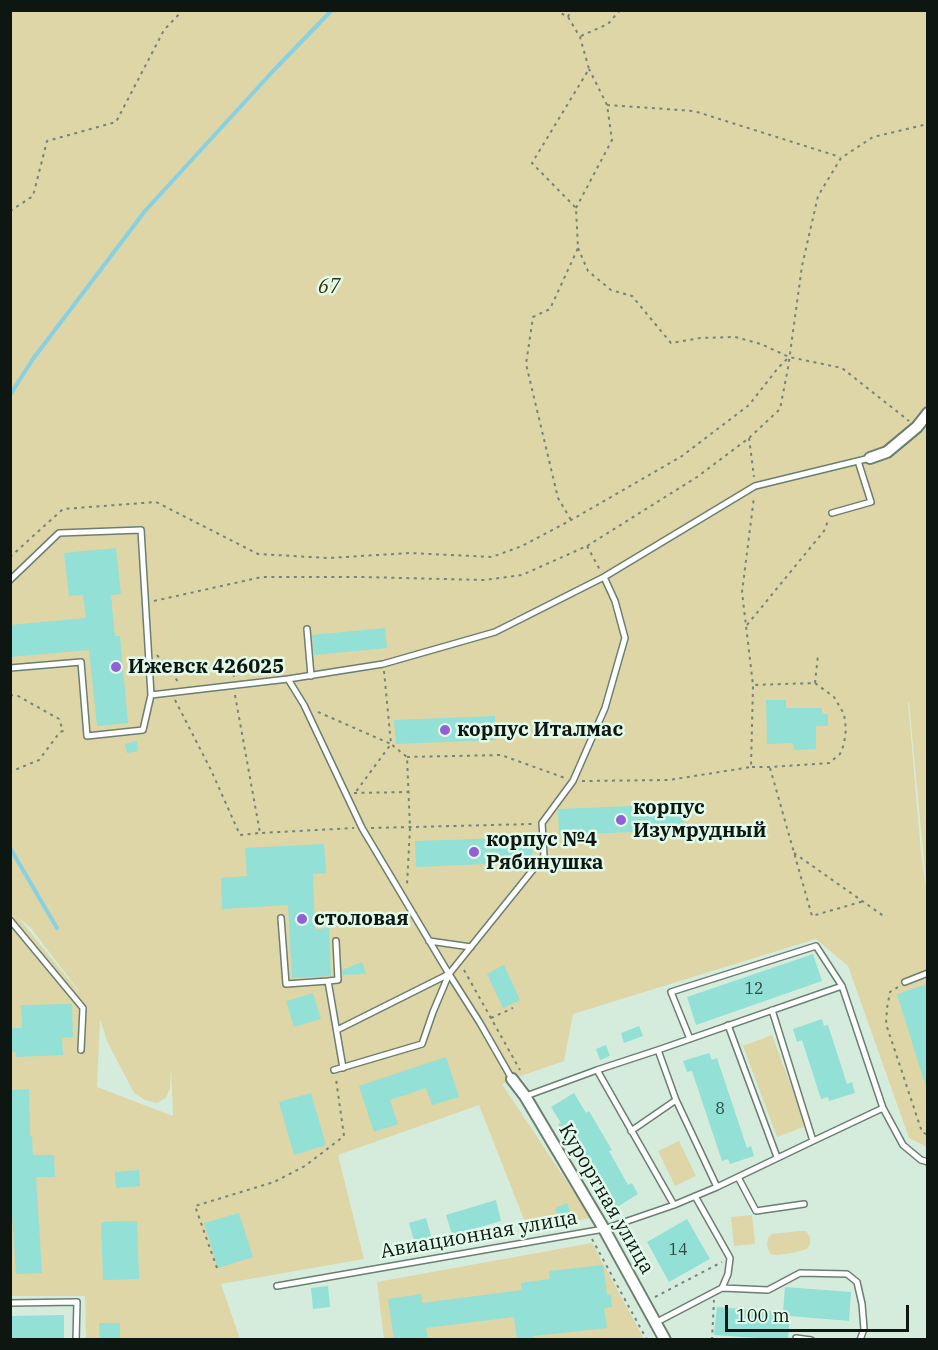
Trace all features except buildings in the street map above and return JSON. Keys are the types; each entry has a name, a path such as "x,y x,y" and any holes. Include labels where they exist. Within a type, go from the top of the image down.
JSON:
{"street":[{"path":"870,458 887,452 917,427 927,413"},
{"name":"Курортная улица","path":"517,1077 525,1096 604,1229 665,1340"}],"lane":[{"path":"151,695 288,680 383,664 495,632 604,577 755,486 870,458"},
{"path":"832,513 871,502 858,461"},
{"path":"10,580 59,533 141,530 151,695 143,730 87,736 81,662 10,668"},
{"path":"334,1070 422,1044 449,974 544,856 542,823 573,782 605,708 625,638 615,601 604,577"},
{"path":"307,629 311,676"},
{"path":"288,680 304,705 362,828 449,974 517,1077"},
{"path":"281,918 286,984 338,980 336,941"},
{"path":"10,920 83,1008 81,1050"},
{"path":"429,941 471,947"},
{"path":"690,1039 671,992 816,946 842,986 883,1108 903,1144 921,1160 927,1162"},
{"path":"905,982 927,973"},
{"path":"337,1030 449,974"},
{"path":"328,981 343,1068"},
{"path":"525,1096 842,986"},
{"path":"772,1010 813,1141"},
{"path":"728,1025 777,1157"},
{"path":"658,1050 676,1100 717,1186"},
{"path":"597,1070 674,1205"},
{"path":"632,1131 676,1100"},
{"name":"Авиационная улица","path":"277,1286 604,1229 695,1196 883,1108"},
{"path":"738,1177 756,1211 804,1204"},
{"path":"695,1196 730,1258 728,1274 722,1288"},
{"path":"656,1323 722,1288 768,1290 800,1273 847,1274 857,1282 862,1304 864,1329 860,1340"},
{"path":"10,1303 77,1302 76,1340"},
{"path":"796,1340 796,1338 811,1340"}],"path":[{"path":"10,211 33,196 47,141 116,122 164,30 183,10"},
{"path":"555,10 568,17 580,37 589,69 607,105 612,140 576,208 578,248 588,271 611,291 632,296 671,343 700,338 735,337 761,344 789,357 842,368 917,427"},
{"path":"568,17 571,10"},
{"path":"580,37 609,24 620,10"},
{"path":"576,208 532,163 589,69"},
{"path":"607,105 694,111 841,158"},
{"path":"146,603 262,577 484,580 522,575 587,546 697,477 749,438 780,409 802,266 818,196 841,158 873,137 927,124"},
{"path":"571,520 558,498 526,364 533,317 550,309 578,248"},
{"path":"10,557 63,509 156,502 258,554 328,558 410,553 492,557 522,546 571,520 682,456 749,405 789,357"},
{"path":"749,438 755,486 742,592 753,686 751,766"},
{"path":"746,625 824,531 832,513"},
{"path":"587,546 604,577"},
{"path":"147,642 186,691"},
{"path":"815,683 818,655"},
{"path":"226,661 231,673 244,684"},
{"path":"355,793 391,744 383,664"},
{"path":"304,705 391,744 407,757 501,755 573,782 669,780 751,766 829,763 840,754 846,729 844,714 834,697 815,683 753,686"},
{"path":"234,685 260,833"},
{"path":"171,692 211,770 240,835 362,828 542,823"},
{"path":"10,695 18,696 59,719 63,731 39,759 10,772"},
{"path":"406,903 410,828 407,757"},
{"path":"770,767 812,916 864,901"},
{"path":"346,796 355,793 408,792"},
{"path":"794,853 885,917"},
{"path":"459,961 492,1018 517,1077"},
{"path":"905,982 890,992 885,1024 922,1132 927,1135"},
{"path":"480,1023 513,1008"},
{"path":"217,1268 195,1206 274,1182 305,1166 344,1136 334,1070"},
{"path":"588,1232 647,1340"},
{"path":"645,1303 730,1258"},
{"path":"712,1340 715,1292"}],"green space":[{"name":"67","path":"10,11 927,11 927,894 927,1147 909,1138 848,966 816,939 573,1014 564,1061 502,1084 591,1218 528,1230 479,1105 338,1155 364,1259 221,1284 240,1339 86,1339 85,1296 11,1296","holes":["908,702 927,894 921,852","18,917 30,927 78,991","100,1019 107,1041 134,1093 145,1100 157,1103 166,1098 170,1088 171,1067 173,1116 97,1087"]},
{"path":"772,1035 806,1126 777,1137 743,1046"},
{"path":"679,1141 696,1176 675,1186 658,1151"},
{"path":"752,1215 755,1244 734,1246 731,1217"},
{"path":"806,1231 810,1237 807,1249 792,1253 770,1254 767,1244 772,1234"},
{"path":"592,1243 644,1339 384,1339 377,1282"}],"waterway":[{"path":"10,395 33,359 145,211 332,10"},
{"path":"10,848 57,928"}],"place":[{"name":"Ижевск 426025","path":"116,667"},
{"name":"корпус Италмас","path":"445,730"},
{"name":"корпус Изумрудный","path":"621,820"},
{"name":"корпус №4 Рябинушка","path":"474,852"},
{"name":"столовая","path":"302,919"}]}
